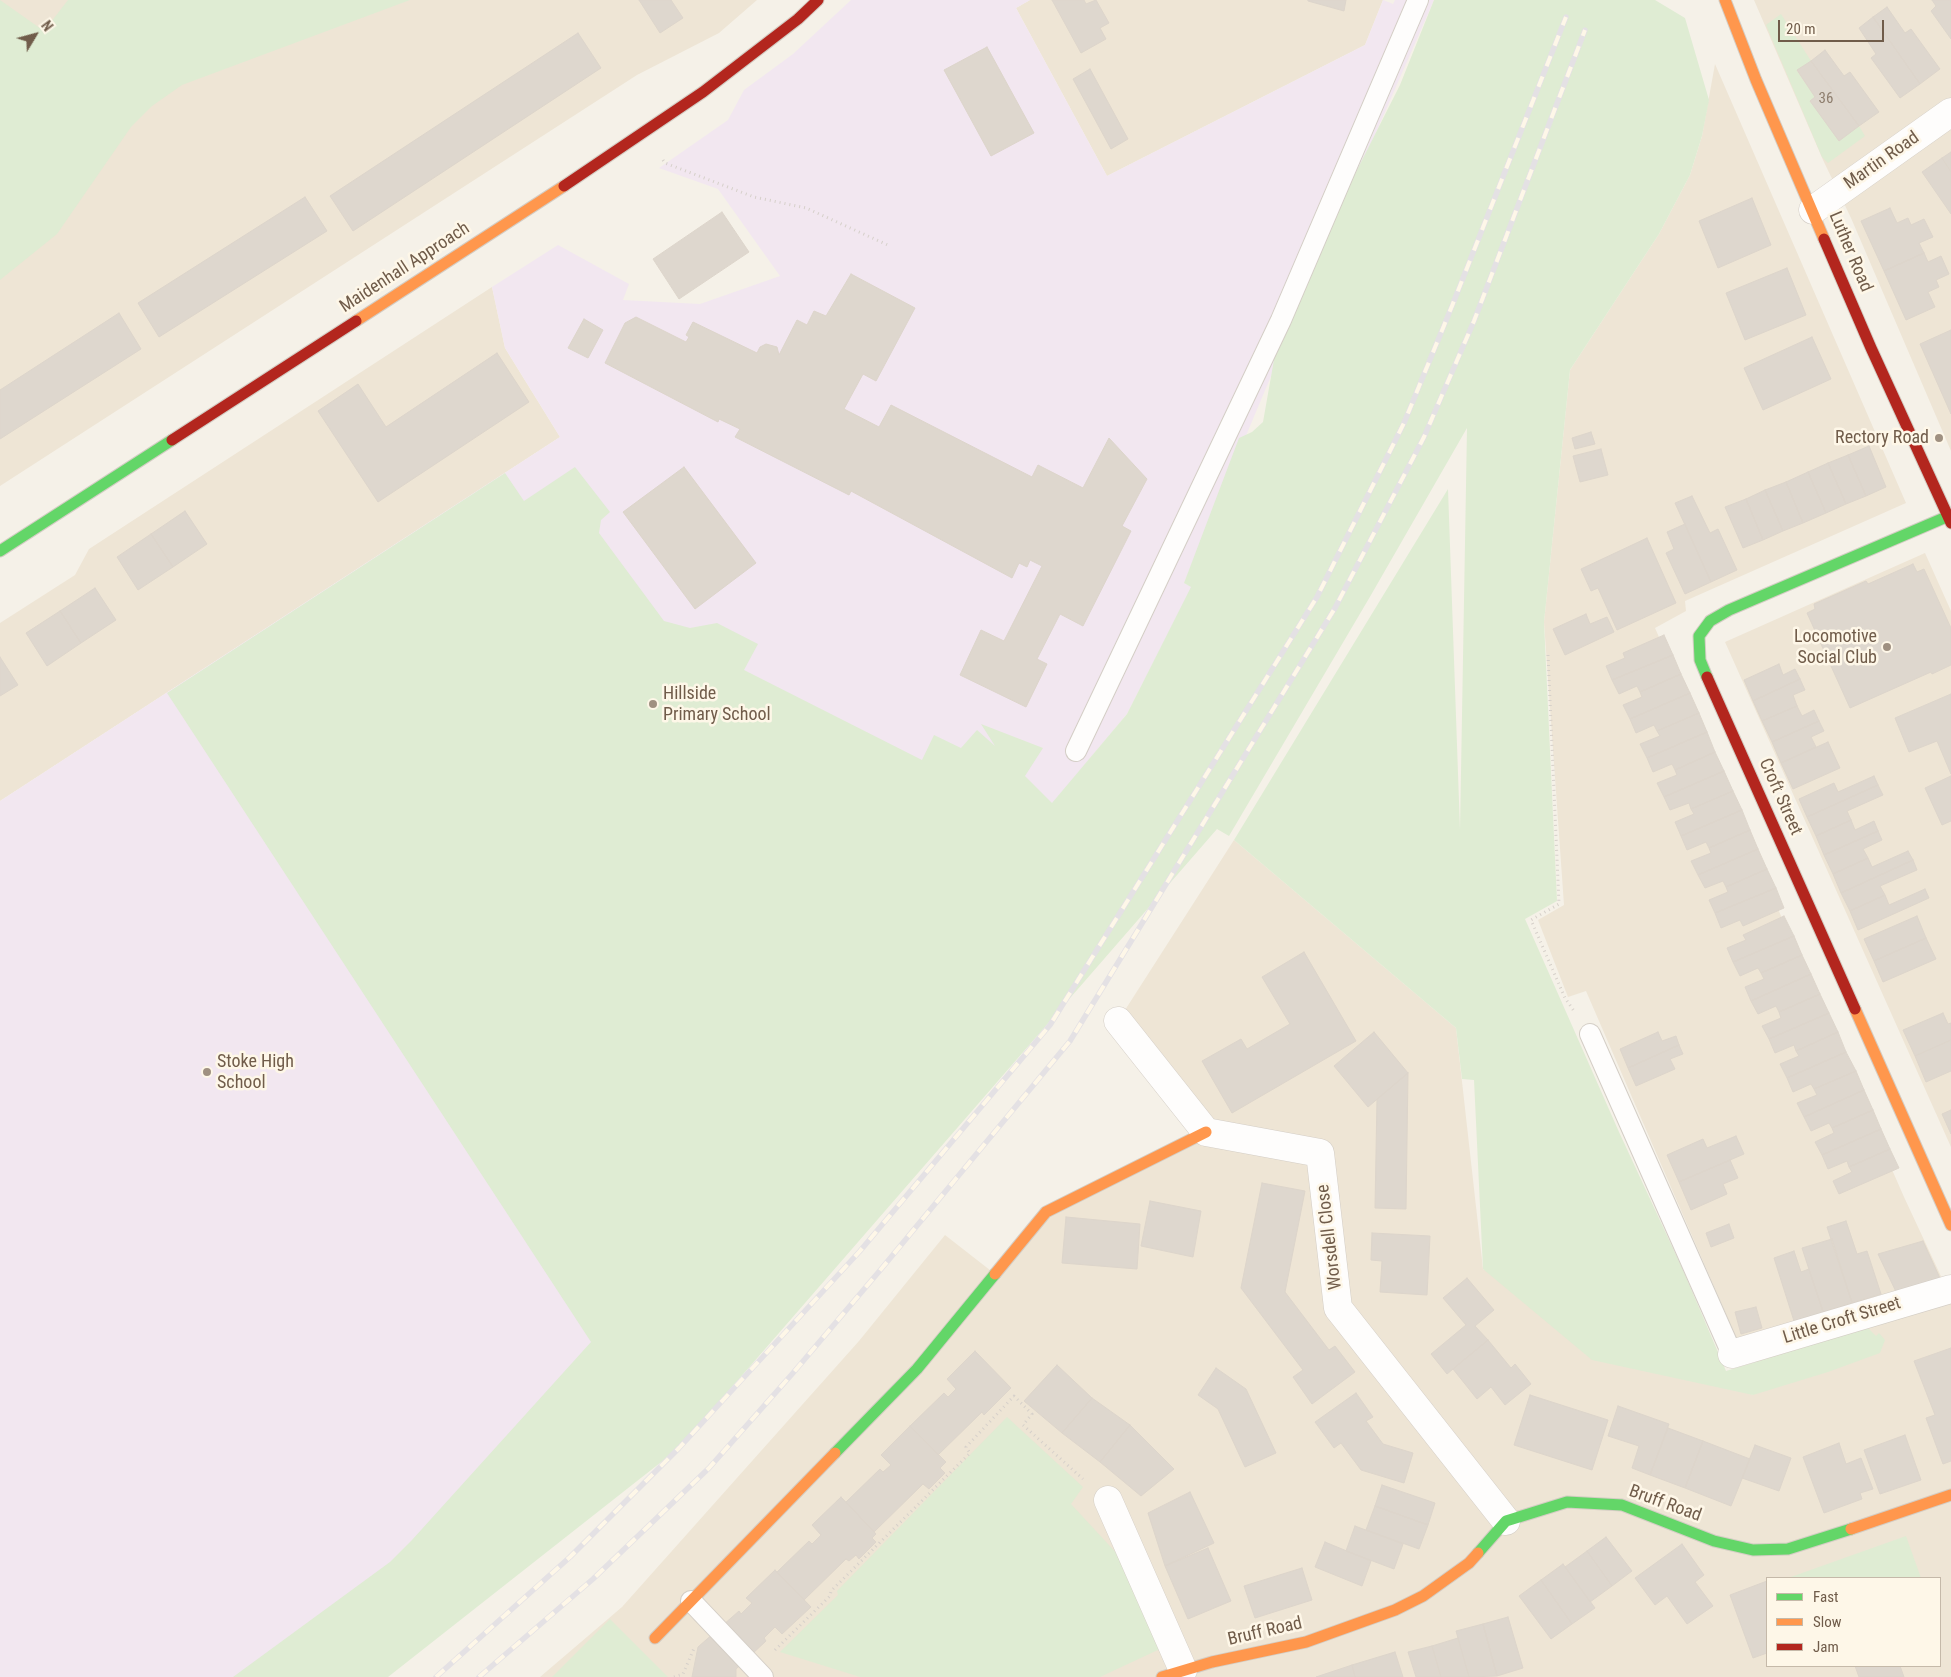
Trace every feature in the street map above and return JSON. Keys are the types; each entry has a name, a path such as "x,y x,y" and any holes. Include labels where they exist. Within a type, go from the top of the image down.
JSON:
{"street":[{"name":"Maidenhall Approach","path":"0,551 516,218 641,135 718,80 798,19 818,0"},
{"name":"Luther Road","path":"1725,0 1756,80 1871,348 1950,518"},
{"name":"Martin Road","path":"1812,210 1951,112"},
{"name":"Croft Street","path":"1950,518 1729,610 1710,621 1700,636 1699,650 1704,669 1951,1225"},
{"path":"655,1638 917,1369 1046,1212 1206,1132 1118,1021"},
{"name":"Worsdell Close","path":"1206,1132 1320,1153 1338,1308 1506,1521"},
{"name":"Little Croft Street","path":"1732,1354 1951,1289"},
{"name":"Bruff Road","path":"1172,1673 1306,1642 1395,1610 1423,1596 1469,1563 1506,1521 1567,1502 1622,1505 1714,1541 1753,1550 1788,1549 1817,1541 1951,1495"},
{"path":"1108,1500 1172,1673"}],"lane":[{"path":"1076,751 1280,320 1418,0"},
{"path":"1590,1034 1732,1354"},
{"path":"691,1601 764,1677"}],"path":[{"path":"641,135 665,163 754,197 806,208 890,246"},
{"path":"1548,655 1560,904 1531,920 1565,998 1590,1034"},
{"path":"774,1652 830,1596 831,1591 970,1453 966,1447 1014,1396 1032,1414 1022,1425 1108,1500"},
{"path":"674,1677 683,1674 707,1617"}],"shaded area":[{"path":"0,0 757,0 719,33 637,75 0,486"},
{"name":"Hillside Primary School","path":"851,0 1030,0 1016,8 1107,176 1365,45 1383,0 1393,4 1395,0 1434,0 1314,274 1184,583 1192,587 1127,714 329,1677 0,1677 0,801 560,437 505,348 492,287 558,245 629,284 623,300 700,304 780,276 718,189 659,168 728,120 744,90 793,54"},
{"path":"1030,0 1383,0 1365,45 1107,176 1016,8"},
{"path":"1754,0 1951,0 1951,451 1851,218 1823,160"},
{"path":"1715,64 1906,503 1685,601 1686,611 1655,628 1904,1197 1946,1287 1951,1285 1951,1677 540,1677 622,1607 859,1341 945,1235 995,1274 1046,1212 1206,1132 1118,1021 1234,840 1456,1028 1483,1269 1753,1395 1758,1364 1738,1342 1586,991 1568,997 1538,920 1564,905 1544,622 1570,370 1659,234 1690,175 1702,136"},
{"path":"492,287 505,348 560,437 0,801 0,623 75,575 89,549"},
{"path":"1925,553 1951,611 1951,1147 1725,642"}],"green space":[{"path":"0,0 44,31 68,0 410,0 182,85 152,106 131,127 57,234 0,280"},
{"path":"1434,0 1655,0 1685,18 1709,100 1702,136 1690,175 1659,234 1570,370 1544,622 1557,901 1525,919 1619,1132 1683,1270 1726,1371 1868,1328 1876,1336 1879,1333 1885,1340 1880,1353 1828,1372 1753,1395 1592,1360 1483,1269 1474,1080 1462,1079 1456,1028 1234,840 1448,489 1460,830 1467,428 1229,836 1217,829 679,1448 388,1677 233,1677 390,1562 591,1342 167,693 505,473 524,501 575,467 610,512 601,520 599,533 664,621 690,628 717,623 758,644 744,670 922,760 934,735 961,748 977,730 995,746 981,724 1043,748 1025,776 1052,803 1127,714 1191,587 1184,583 1239,438 1252,432 1263,422 1281,320 1400,85"},
{"path":"1781,14 1811,61 1797,71 1815,97 1810,101 1839,140 1859,126 1865,136 1828,163 1822,157 1766,25"},
{"path":"1007,1417 1083,1487 1071,1504 1120,1557 1160,1649 1100,1677 860,1677 780,1652 838,1595 837,1591"},
{"path":"1906,1536 1921,1577 1791,1577"},
{"path":"610,1619 668,1677 552,1677"}],"building":[{"path":"639,0 671,0 683,18 660,33"},
{"path":"1052,0 1084,0 1086,4 1096,0 1109,23 1100,28 1106,39 1081,53"},
{"path":"1308,0 1346,0 1344,11"},
{"path":"1932,0 1951,0 1951,39 1931,11 1936,6"},
{"path":"1887,7 1905,33 1911,29 1940,69 1920,84 1873,17"},
{"path":"1873,17 1920,84 1900,98 1871,58 1876,54 1859,28"},
{"path":"578,33 601,68 353,231 330,196"},
{"path":"987,47 1034,133 991,156 944,70"},
{"path":"1825,50 1844,76 1850,72 1879,112 1859,126 1811,61"},
{"path":"1811,61 1859,126 1839,141 1810,101 1815,97 1797,70"},
{"path":"1090,69 1128,139 1111,149 1073,79"},
{"path":"1951,152 1951,172 1942,158"},
{"path":"1942,158 1951,172 1951,214 1922,172"},
{"path":"305,197 327,231 159,337 138,303"},
{"path":"1752,198 1771,245 1718,268 1699,221"},
{"path":"1890,208 1897,223 1908,218 1911,225 1924,219 1933,237 1919,243 1924,253 1884,271 1861,221"},
{"path":"722,212 749,252 679,299 653,259"},
{"path":"1924,253 1928,262 1941,256 1949,274 1936,280 1939,287 1928,292 1935,307 1906,320 1884,271"},
{"path":"1787,268 1806,315 1745,340 1726,293"},
{"path":"851,274 915,308 876,381 863,374 844,409 879,427 891,405 1032,477 1038,465 1083,488 1109,438 1147,479 1122,526 1131,531 1083,626 1060,614 1037,659 1047,664 1026,707 960,675 981,630 1004,641 1042,566 1030,560 1027,567 1019,563 1012,578 851,491 849,495 735,437 740,429 719,419 718,422 605,363 625,323 636,317 686,342 689,337 686,335 693,322 757,353 760,347 766,344 777,347 779,355 797,320 807,325 814,311 826,316"},
{"path":"119,313 141,349 0,439 0,390"},
{"path":"584,319 603,330 588,358 568,348"},
{"path":"1951,330 1951,414 1920,344"},
{"path":"1812,337 1831,379 1763,410 1744,368"},
{"path":"497,353 529,402 378,502 318,411 358,384 386,427"},
{"path":"1591,432 1595,444 1575,449 1572,438"},
{"path":"1869,446 1886,487 1866,496 1848,455"},
{"path":"1601,449 1608,475 1580,482 1573,456"},
{"path":"1848,455 1866,496 1846,504 1828,463"},
{"path":"1828,463 1846,504 1826,513 1808,472"},
{"path":"684,467 756,563 695,609 623,512"},
{"path":"1808,472 1826,513 1803,523 1786,482"},
{"path":"1786,482 1803,523 1783,531 1765,490"},
{"path":"1765,490 1783,531 1763,540 1746,499"},
{"path":"1692,496 1710,533 1718,529 1737,570 1711,582 1675,503"},
{"path":"1746,499 1763,540 1743,548 1725,507"},
{"path":"185,511 207,544 173,567 151,534"},
{"path":"1685,524 1711,582 1685,594 1666,553 1674,549 1667,532"},
{"path":"151,534 173,567 138,590 117,557"},
{"path":"1647,538 1676,603 1617,630 1598,588 1591,591 1581,569"},
{"name":"Locomotive Social Club","path":"1913,564 1917,572 1924,569 1951,628 1951,665 1850,708 1807,613 1815,609 1814,604 1866,581 1868,584"},
{"path":"95,588 116,620 81,643 60,611"},
{"path":"60,611 81,643 47,666 26,633"},
{"path":"1586,614 1590,624 1607,617 1614,632 1565,655 1553,629"},
{"path":"1664,635 1673,655 1612,680 1606,666 1625,658 1623,653"},
{"path":"1673,655 1681,674 1640,692 1637,686 1619,694 1612,680"},
{"path":"0,657 18,685 0,696"},
{"path":"1779,664 1783,675 1795,669 1800,679 1753,701 1744,680"},
{"path":"1681,674 1690,693 1630,719 1623,705 1642,697 1640,692"},
{"path":"1800,679 1805,690 1793,695 1797,706 1762,721 1753,701"},
{"path":"1690,693 1699,713 1657,731 1654,725 1636,733 1630,719"},
{"path":"1951,694 1951,774 1937,741 1909,752 1895,718"},
{"path":"1797,706 1802,716 1814,710 1819,721 1772,742 1762,721"},
{"path":"1699,713 1707,732 1647,758 1640,744 1660,736 1657,731"},
{"path":"1819,721 1824,731 1811,737 1816,747 1781,763 1772,742"},
{"path":"1707,732 1715,752 1675,770 1672,764 1653,772 1647,758"},
{"path":"1828,742 1840,768 1793,789 1781,763"},
{"path":"1715,752 1724,771 1664,797 1657,783 1677,775 1675,770"},
{"path":"1724,771 1733,791 1691,809 1689,803 1670,810 1664,797"},
{"path":"1874,776 1878,785 1807,817 1799,799 1834,783 1838,792"},
{"path":"1951,776 1951,821 1942,825 1925,788"},
{"path":"1878,785 1883,795 1847,811 1851,820 1816,836 1807,817"},
{"path":"1733,791 1742,810 1681,836 1675,822 1694,814 1691,809"},
{"path":"1742,810 1750,830 1709,848 1706,842 1687,850 1681,836"},
{"path":"1851,820 1855,830 1874,821 1878,831 1824,855 1816,836"},
{"path":"1750,830 1758,849 1698,875 1691,861 1711,853 1709,848"},
{"path":"1878,831 1882,840 1863,849 1868,858 1833,874 1824,855"},
{"path":"1758,849 1767,869 1726,887 1723,881 1705,888 1698,875"},
{"path":"1908,851 1913,860 1841,893 1833,874 1868,858 1872,867"},
{"path":"1913,860 1917,870 1880,886 1885,895 1850,911 1841,893"},
{"path":"1767,869 1776,888 1715,913 1709,900 1728,892 1726,887"},
{"path":"1776,888 1784,908 1743,926 1740,920 1721,928 1715,913"},
{"path":"1925,889 1929,898 1858,930 1850,911 1885,895 1889,905"},
{"path":"1784,916 1794,936 1733,962 1727,948 1746,940 1743,935"},
{"path":"1917,916 1926,938 1874,961 1864,939"},
{"path":"1794,936 1802,955 1761,973 1758,968 1740,976 1733,962"},
{"path":"1926,938 1936,959 1883,982 1874,961"},
{"path":"1304,952 1356,1041 1232,1113 1202,1061 1241,1039 1247,1049 1290,1024 1262,977"},
{"path":"1802,955 1811,974 1751,1001 1745,987 1764,979 1761,973"},
{"path":"1811,974 1820,994 1779,1012 1776,1006 1758,1014 1751,1001"},
{"path":"1820,994 1829,1013 1769,1039 1762,1026 1781,1018 1779,1012"},
{"path":"1829,1013 1838,1032 1796,1051 1794,1045 1775,1053 1769,1039"},
{"path":"1943,1013 1948,1024 1951,1023 1951,1040 1915,1056 1903,1030"},
{"path":"1374,1032 1408,1073 1368,1107 1334,1066"},
{"path":"1658,1032 1662,1041 1676,1036 1679,1045 1628,1068 1620,1049"},
{"path":"1838,1032 1846,1052 1787,1078 1780,1064 1799,1056 1796,1051"},
{"path":"1951,1040 1951,1071 1926,1082 1915,1056"},
{"path":"1679,1045 1683,1054 1670,1059 1675,1069 1636,1086 1628,1068"},
{"path":"1846,1052 1856,1071 1814,1089 1811,1084 1793,1092 1787,1078"},
{"path":"1856,1071 1864,1090 1804,1117 1797,1103 1817,1095 1814,1089"},
{"path":"1408,1073 1406,1209 1375,1208 1377,1099"},
{"path":"1864,1090 1873,1110 1832,1128 1829,1123 1811,1131 1804,1117"},
{"path":"1873,1110 1881,1129 1822,1155 1815,1142 1834,1133 1832,1128"},
{"path":"1951,1110 1951,1134 1942,1114"},
{"path":"1881,1129 1890,1149 1849,1167 1847,1161 1828,1169 1822,1155"},
{"path":"1736,1136 1744,1154 1679,1182 1667,1155 1703,1139 1707,1148"},
{"path":"1890,1149 1899,1168 1839,1194 1833,1181 1852,1172 1849,1167"},
{"path":"1730,1160 1738,1178 1723,1184 1727,1194 1691,1210 1679,1182"},
{"path":"1262,1183 1305,1191 1285,1292 1329,1350 1335,1346 1355,1372 1312,1404 1293,1377 1303,1370 1241,1288"},
{"path":"1150,1201 1201,1211 1193,1257 1141,1246"},
{"path":"1066,1217 1140,1224 1137,1269 1062,1263"},
{"path":"1846,1221 1857,1254 1867,1251 1881,1294 1852,1303 1827,1227"},
{"path":"1729,1224 1734,1238 1711,1247 1706,1233"},
{"path":"1372,1233 1430,1236 1427,1295 1380,1292 1382,1261 1371,1260"},
{"path":"1832,1239 1852,1303 1823,1312 1802,1248"},
{"path":"1923,1241 1944,1287 1899,1298 1878,1254"},
{"path":"1794,1251 1801,1272 1809,1269 1823,1312 1794,1321 1774,1258"},
{"path":"1467,1278 1494,1310 1475,1326 1488,1340 1447,1374 1431,1354 1466,1325 1443,1298"},
{"path":"1756,1307 1762,1328 1741,1334 1735,1312"},
{"path":"1488,1340 1511,1368 1515,1364 1531,1384 1505,1405 1491,1387 1477,1399 1453,1369"},
{"path":"1951,1348 1951,1461 1943,1464 1926,1418 1935,1415 1914,1361"},
{"path":"975,1351 1011,1388 984,1415 982,1412 938,1455 910,1426 944,1393 948,1397 956,1389 947,1379"},
{"path":"1057,1365 1092,1398 1062,1433 1024,1401"},
{"path":"1216,1368 1246,1389 1276,1453 1245,1467 1218,1409 1198,1395"},
{"path":"1356,1393 1373,1417 1366,1421 1383,1444 1413,1453 1404,1483 1361,1470 1341,1443 1334,1448 1315,1422"},
{"path":"1530,1395 1608,1420 1592,1470 1514,1445"},
{"path":"1092,1398 1130,1425 1100,1462 1062,1433"},
{"path":"1618,1406 1669,1424 1650,1475 1632,1468 1639,1446 1608,1436"},
{"path":"1130,1425 1174,1469 1141,1496 1100,1462"},
{"path":"910,1426 946,1462 940,1468 945,1473 929,1489 923,1484 874,1532 846,1502 880,1469 883,1472 891,1465 881,1455"},
{"path":"1668,1428 1703,1441 1685,1488 1650,1475"},
{"path":"1905,1435 1921,1480 1880,1494 1864,1450"},
{"path":"1703,1441 1750,1459 1731,1506 1685,1488"},
{"path":"1839,1443 1846,1464 1861,1458 1873,1489 1860,1493 1862,1499 1824,1513 1803,1457"},
{"path":"1755,1445 1791,1458 1779,1491 1742,1478"},
{"path":"1382,1485 1435,1503 1428,1525 1375,1506"},
{"path":"1190,1492 1214,1543 1165,1566 1148,1513"},
{"path":"841,1497 876,1534 872,1538 876,1542 859,1559 856,1555 849,1561 846,1559 804,1600 777,1572 809,1541 812,1544 821,1535 812,1525"},
{"path":"1375,1506 1428,1525 1419,1549 1366,1530"},
{"path":"1355,1526 1403,1544 1394,1569 1346,1551"},
{"path":"1606,1537 1632,1571 1612,1586 1587,1551"},
{"path":"1325,1542 1371,1561 1362,1586 1315,1567"},
{"path":"1682,1544 1704,1575 1695,1582 1713,1606 1687,1624 1667,1596 1655,1605 1635,1578"},
{"path":"1208,1548 1231,1601 1188,1619 1165,1566"},
{"path":"1587,1551 1612,1586 1590,1602 1565,1567"},
{"path":"1563,1564 1595,1608 1572,1624 1541,1580"},
{"path":"1302,1568 1312,1600 1255,1618 1244,1586"},
{"path":"775,1570 811,1607 782,1634 775,1627 764,1638 766,1641 736,1669 736,1677 692,1677 698,1647 739,1611 741,1614 752,1603 746,1598"},
{"path":"1541,1580 1572,1624 1551,1639 1519,1596"},
{"path":"1766,1581 1766,1653 1753,1658 1730,1595"},
{"path":"1508,1617 1523,1668 1497,1676 1483,1624"},
{"path":"1483,1624 1497,1676 1469,1677 1456,1631"},
{"path":"1458,1638 1469,1677 1441,1677 1432,1646"},
{"path":"1432,1646 1441,1677 1416,1677 1408,1652"},
{"path":"1395,1652 1403,1677 1355,1677 1352,1665"},
{"path":"1352,1665 1355,1677 1316,1677"},
{"path":"1855,1667 1900,1667 1904,1677 1859,1677"}],"railway":[{"path":"436,1677 570,1557 679,1448 860,1251 1050,1025 1317,597 1404,423 1566,17"},
{"path":"479,1677 593,1579 709,1468 882,1268 1070,1041 1335,608 1424,437 1474,321 1585,30"}],"traffic: fast":[{"path":"0,551 172,440"},
{"path":"1707,677 1700,660 1699,636 1710,621 1729,610 1951,515"},
{"path":"835,1453 917,1369 995,1274"},
{"path":"1478,1553 1506,1521 1567,1502 1622,1505 1714,1541 1753,1550 1788,1549 1851,1529"}],"traffic: slow":[{"path":"1725,0 1756,80 1824,239"},
{"path":"356,321 564,186"},
{"path":"1855,1009 1951,1225"},
{"path":"995,1274 1046,1212 1206,1132"},
{"path":"655,1638 835,1453"},
{"path":"1851,1529 1951,1495"},
{"path":"1162,1677 1212,1662 1306,1642 1395,1610 1423,1596 1469,1563 1478,1553"}],"traffic: jam":[{"path":"564,186 703,92 798,19 818,0"},
{"path":"1824,239 1871,348 1951,523"},
{"path":"172,440 356,321"},
{"path":"1707,677 1855,1009"}],"place":[{"name":"Rectory Road","path":"1939,438"},
{"name":"Locomotive Social Club","path":"1887,647"},
{"name":"Hillside Primary School","path":"653,704"},
{"name":"Stoke High School","path":"207,1072"}]}
